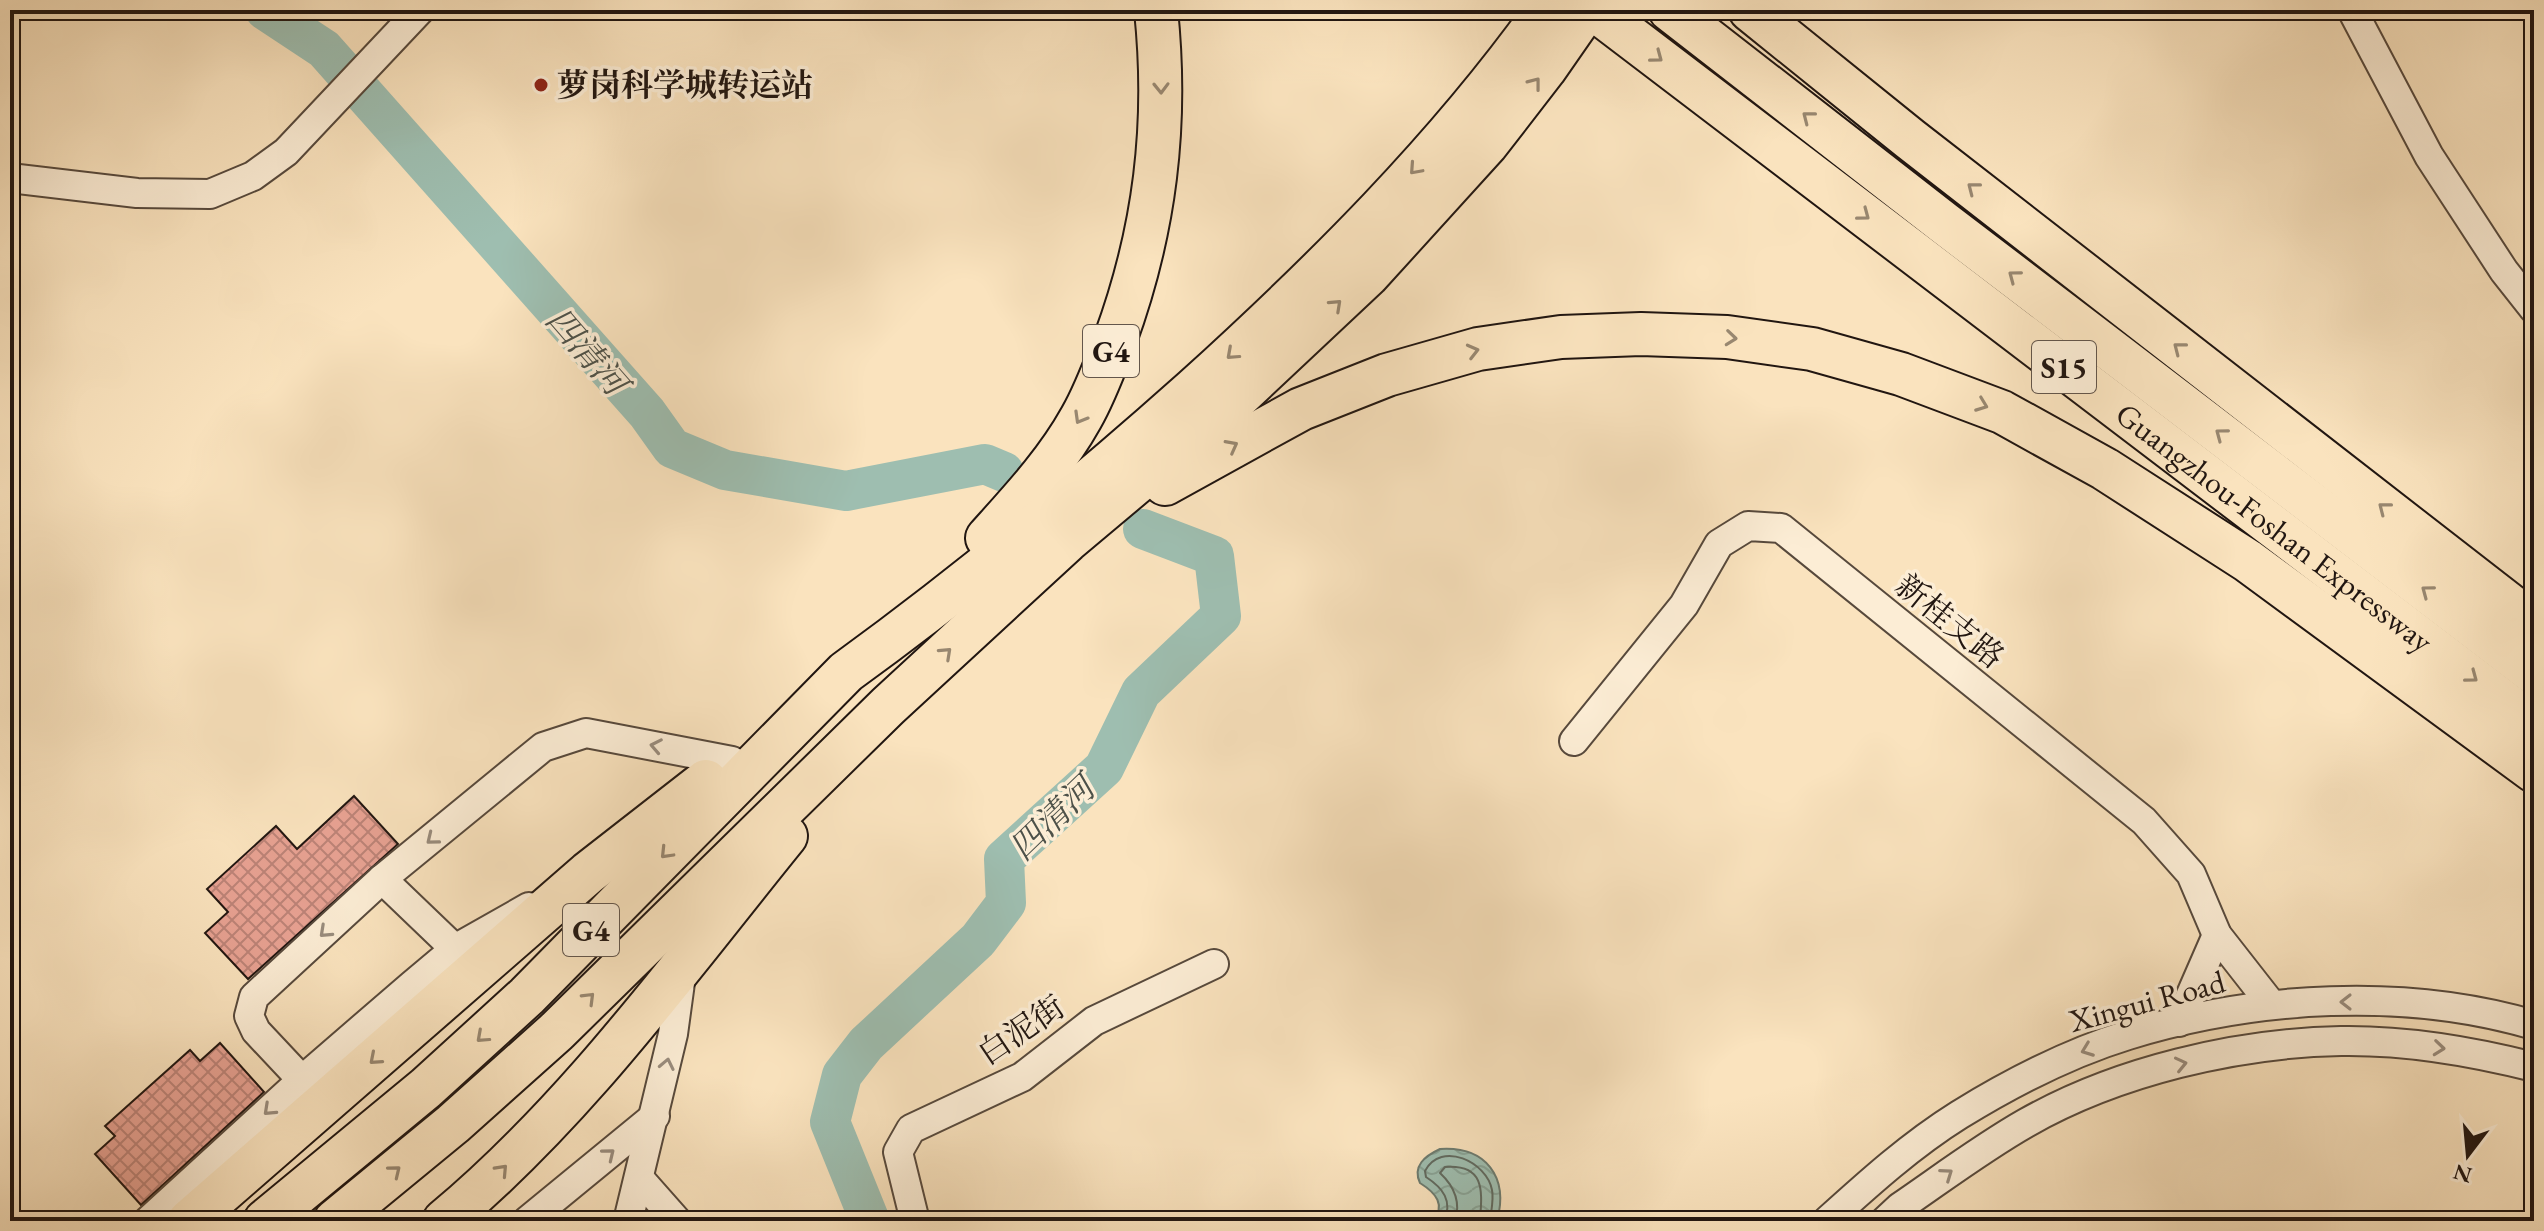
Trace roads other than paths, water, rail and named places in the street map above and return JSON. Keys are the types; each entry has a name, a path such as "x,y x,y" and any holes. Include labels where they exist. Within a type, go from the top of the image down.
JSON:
{"highway":[{"name":"G4","path":"265,1221 426,1088 527,996 846,672 906,628 1045,472 1082,417 1108,359 1146,241 1156,171 1161,102 1156,10"},
{"path":"906,628 1102,471 1476,128 1546,10"},
{"name":"G4","path":"335,1221 453,1124 557,1031 888,706 1067,541 1237,398 1368,275 1476,128 1545,69 1586,10"},
{"name":"Guangzhou-Foshan Expressway","path":"1595,10 2534,725"},
{"name":"Guangzhou-Foshan Expressway","path":"1670,10 2534,673"},
{"path":"1750,10 1910,139 2534,624"},
{"path":"1067,541 1301,409 1387,375 1478,349 1561,337 1641,334 1727,337 1812,349 1901,374 2002,412 2105,469 2248,561 2534,771"},
{"path":"189,1221 588,873 846,672"},
{"path":"444,1221 492,1181 607,1058 888,706"}],"street":[{"path":"10,178 137,193 210,194 253,176 286,152 420,10"},
{"path":"2352,10 2429,156 2504,271 2534,309"},
{"name":"新桂支路","path":"1574,741 1684,605 1719,544 1748,526 1781,528 2144,821 2191,874 2217,935 2271,1004"},
{"path":"302,1080 256,1031 249,1016 254,997 382,879 543,747 586,733 732,761"},
{"path":"148,1221 302,1080 455,949 588,873"},
{"path":"382,879 455,949"},
{"path":"2179,1022 2217,935"},
{"path":"628,1221 673,1034 683,962"},
{"name":"白泥街","path":"915,1221 898,1152 911,1129 1022,1077 1094,1021 1214,964"},
{"name":"Xingui Road","path":"1827,1221 1888,1166 1957,1116 2064,1059 2127,1035 2271,1004 2394,1002 2451,1007 2534,1025"},
{"path":"1885,1221 1923,1191 2028,1122 2082,1096 2139,1075 2184,1063 2275,1046 2342,1041 2452,1049 2534,1067"},
{"path":"527,1221 655,1116"},
{"path":"639,1178 677,1221"}],"water":[{"path":"1440,1149 1470,1153 1490,1167 1500,1191 1497,1221 1433,1221 1439,1205 1431,1191 1420,1183 1418,1172 1425,1158"}],"waterway":[{"name":"四清河","path":"265,10 324,49 647,413 672,448 725,470 846,491 985,464 1004,472"},
{"name":"四清河","path":"870,1221 830,1122 842,1075 866,1044 978,940 1006,903 1004,859 1104,768 1141,692 1221,616 1214,556 1143,529"}],"place":[{"name":"萝岗科学城转运站","path":"541,85"}]}
